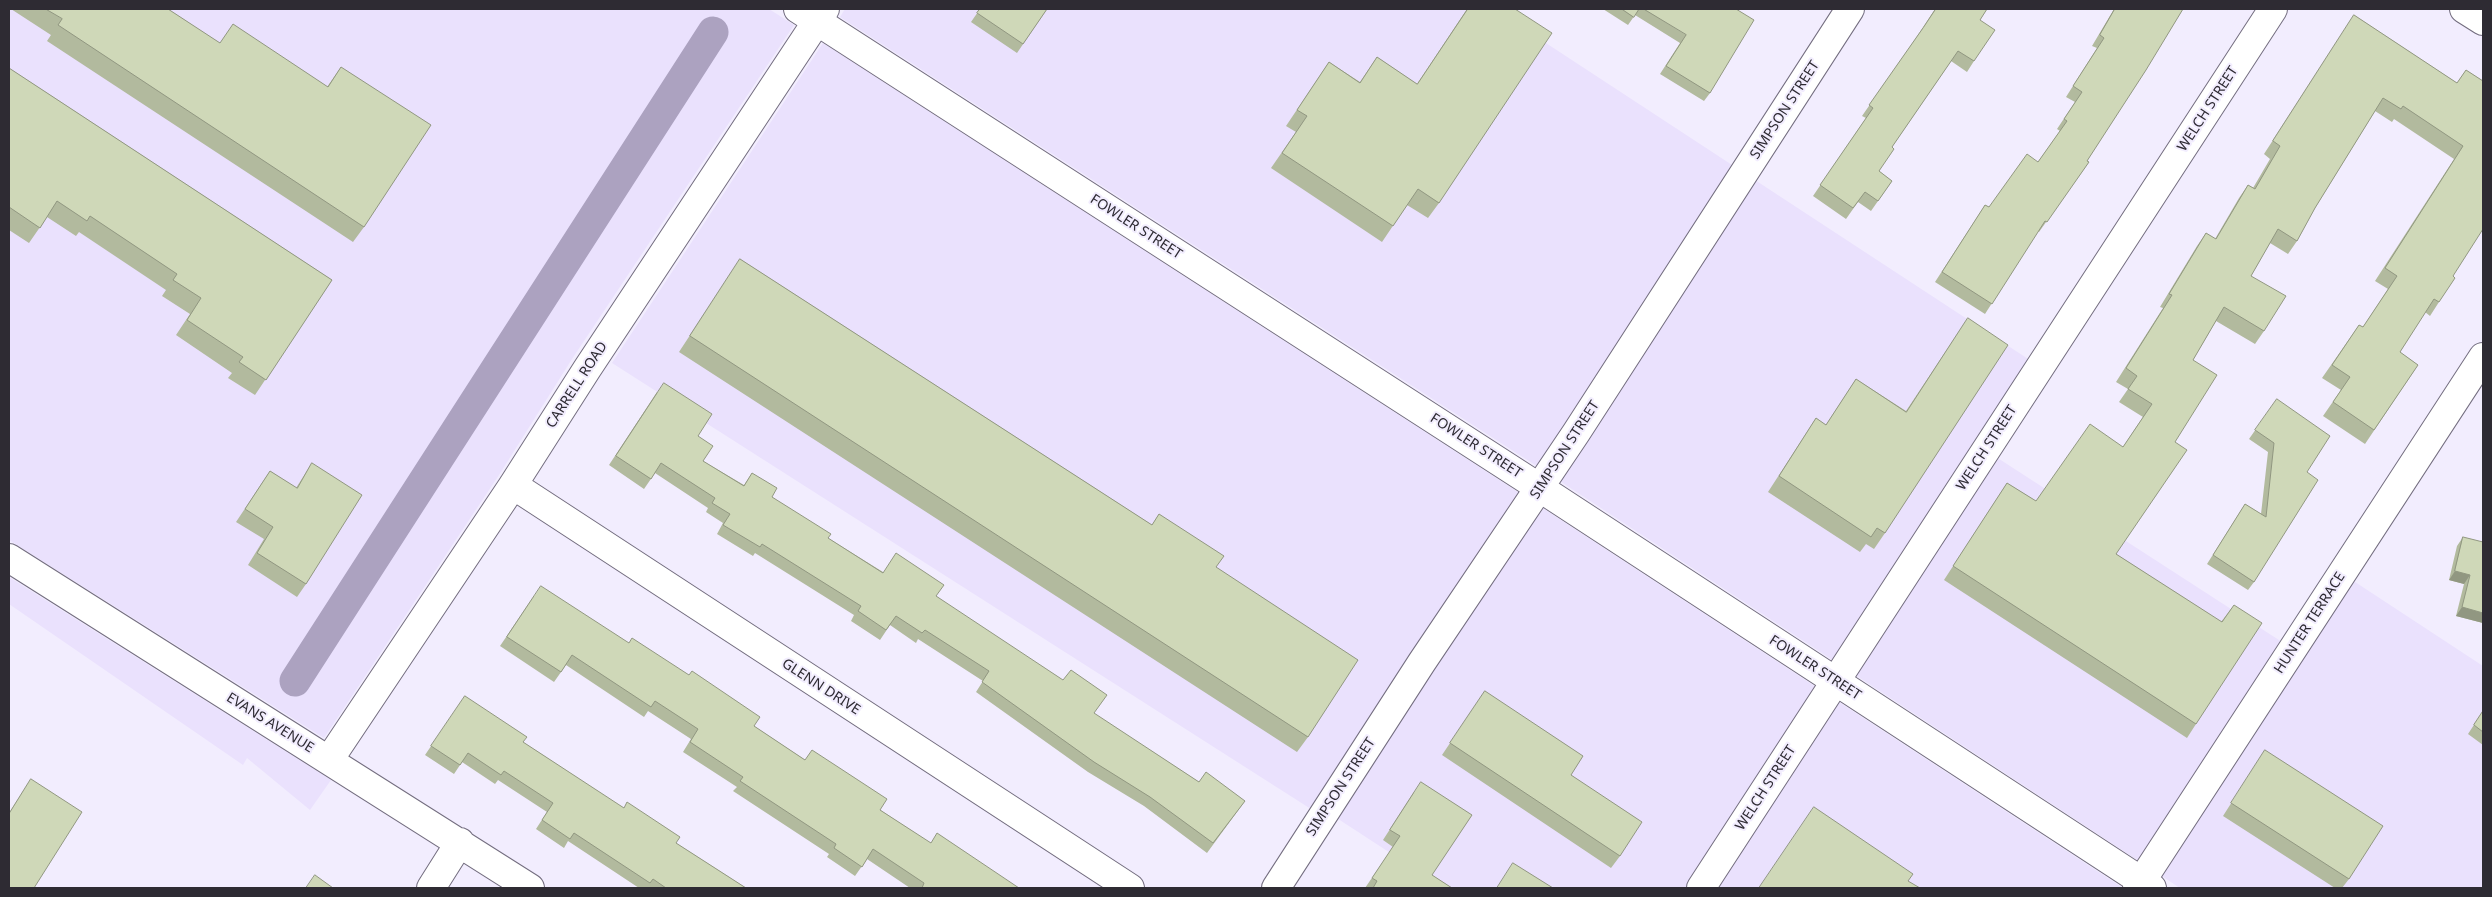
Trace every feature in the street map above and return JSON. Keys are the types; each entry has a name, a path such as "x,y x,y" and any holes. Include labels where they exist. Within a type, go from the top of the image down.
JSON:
{"street":[{"name":"WELCH STREET","path":"1701,888 2273,9"},
{"path":"2464,9 2483,21"},
{"name":"SIMPSON STREET","path":"1276,888 1426,654 1540,488 1845,11"},
{"name":"FOWLER STREET","path":"813,13 1836,682 2143,886"},
{"name":"CARRELL ROAD","path":"330,760 513,485 813,13"},
{"name":"HUNTER TERRACE","path":"2143,886 2483,357"},
{"name":"GLENN DRIVE","path":"513,485 1130,888"},
{"name":"EVANS AVENUE","path":"9,558 530,888"},
{"path":"431,888 460,842"}],"shaded area":[{"path":"9,9 769,9 794,25 572,359 499,475 324,738 9,540"},
{"path":"845,9 1494,9 2048,372 1993,455 2299,653 2349,578 2483,666 2483,888 2180,888 1549,474 840,17"},
{"path":"823,43 1541,507 2123,888 1444,888 1329,813 1325,818 612,363"},
{"path":"9,577 331,780 310,810 247,758 243,765 9,604"}],"building":[{"path":"46,9 168,9 220,43 233,24 328,87 341,67 431,125 364,227 58,25 62,19"},
{"path":"980,9 1047,9 1023,44 977,13"},
{"path":"1468,9 1515,9 1552,33 1439,203 1418,189 1393,226 1282,153 1307,116 1297,110 1329,62 1360,83 1377,57 1417,84"},
{"path":"1622,9 1639,9 1634,17"},
{"path":"1644,9 1736,9 1754,20 1710,93 1666,66 1686,35"},
{"path":"1936,9 1987,9 1980,20 1995,30 1974,61 1958,51 1892,147 1894,149 1879,171 1892,181 1878,201 1865,192 1853,208 1820,185 1873,108 1869,105"},
{"path":"2115,9 2183,9 2087,161 2089,162 2047,222 2045,221 1992,304 1942,272 1985,205 1989,207 2027,154 2038,162 2067,121 2064,119 2082,92 2073,86 2104,38 2100,35"},
{"path":"2354,15 2457,83 2466,70 2483,81 2483,229 2439,302 2434,299 2400,352 2418,365 2374,430 2333,402 2350,377 2332,365 2359,325 2363,327 2397,276 2385,268 2463,146 2403,106 2401,109 2383,98 2315,208 2297,241 2278,229 2251,276 2286,296 2264,331 2224,307 2193,360 2217,375 2175,442 2187,450 2116,554 2222,622 2234,605 2262,623 2196,724 1953,566 2007,483 2036,501 2090,424 2123,447 2152,404 2128,389 2137,376 2126,368 2172,295 2169,294 2206,233 2216,239 2248,185 2255,189 2280,146 2273,141"},
{"path":"9,68 332,280 266,380 239,362 243,357 187,320 201,298 173,280 177,274 90,216 87,221 57,201 40,228 9,207"},
{"path":"740,259 1152,525 1159,514 1224,556 1216,567 1358,660 1308,737 690,336"},
{"path":"1968,318 2008,345 1885,533 1877,528 1871,537 1779,476 1816,418 1826,425 1856,379 1906,412"},
{"path":"664,383 712,414 698,436 713,446 703,461 744,486 752,473 777,488 772,497 831,534 828,538 883,573 896,553 944,585 936,596 1063,680 1071,670 1107,695 1094,713 1199,782 1206,772 1245,801 1213,843 1150,797 1094,762 982,682 989,671 925,630 922,633 896,616 886,630 858,611 861,606 762,544 760,547 723,525 730,514 712,503 715,498 661,463 651,479 616,456"},
{"path":"2277,399 2330,436 2307,472 2318,480 2254,582 2213,555 2245,504 2266,517 2274,443 2255,430"},
{"path":"312,463 362,495 306,584 257,553 273,527 245,509 270,471 297,488"},
{"path":"2463,537 2483,542 2483,613 2462,607 2470,575 2455,571"},
{"path":"541,586 629,643 632,638 689,675 692,671 760,717 754,726 805,760 812,750 887,799 880,810 931,843 937,833 1019,888 922,888 924,883 873,849 862,867 834,848 836,844 740,781 743,777 690,742 698,729 655,701 651,707 572,655 561,672 507,637"},
{"path":"1485,691 1583,756 1571,775 1642,822 1620,856 1450,743"},
{"path":"465,696 527,737 523,742 624,808 627,802 680,837 676,843 746,888 666,888 653,879 650,883 574,833 570,839 542,820 553,803 504,771 501,775 468,753 460,765 431,746"},
{"path":"2483,711 2483,732 2474,725"},
{"path":"2265,750 2383,826 2349,879 2231,803"},
{"path":"31,779 82,812 34,888 9,888 9,814"},
{"path":"1421,782 1472,815 1432,875 1452,888 1373,888 1377,881 1372,878 1400,836 1390,830"},
{"path":"1814,807 1913,874 1908,881 1920,888 1759,888"},
{"path":"1513,863 1553,888 1497,888"},
{"path":"315,875 333,888 306,888"}],"waterway":[{"path":"295,681 713,32"}]}
